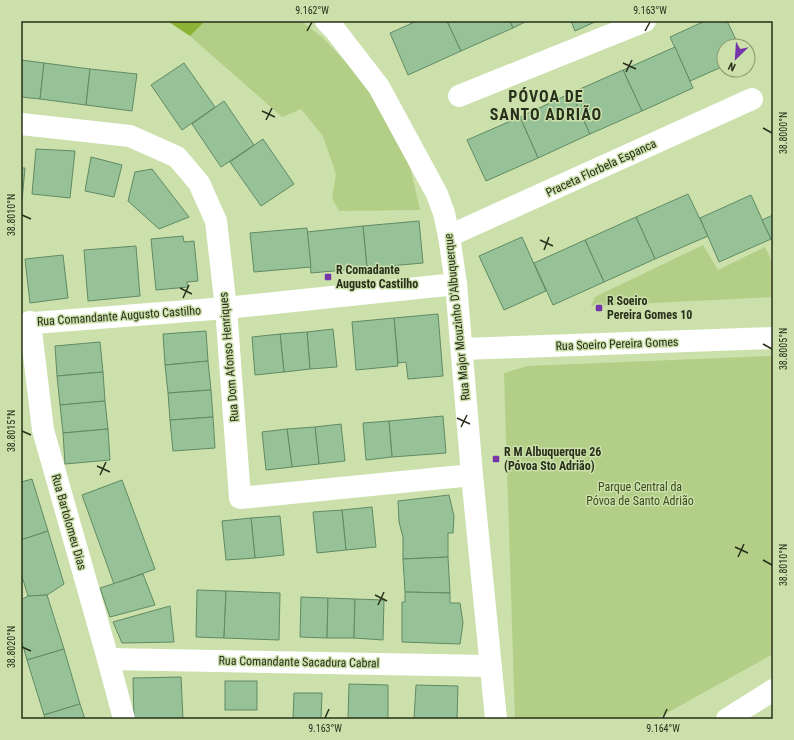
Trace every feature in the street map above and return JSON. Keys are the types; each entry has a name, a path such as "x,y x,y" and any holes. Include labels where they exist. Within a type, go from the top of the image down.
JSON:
{"street":[{"path":"459,96 645,21"},
{"name":"Rua Major Mouzinho D'Albuquerque","path":"335,24 379,87 437,194 444,213 456,284 472,475 496,719"},
{"name":"Praceta Florbela Espanca","path":"449,236 752,99"},
{"name":"Rua Dom Afonso Henriques","path":"21,124 130,136 177,158 199,183 216,221 226,308 240,498 472,475"},
{"name":"Rua Comandante Augusto Castilho","path":"25,323 226,308 456,284"},
{"name":"Rua Bartolomeu Dias","path":"25,323 43,430 124,719"},
{"name":"Rua Soeiro Pereira Gomes","path":"462,349 773,338"},
{"name":"Rua Comandante Sacadura Cabral","path":"108,658 490,666"},
{"path":"727,719 773,690"}],"green space":[{"path":"138,21 205,21 190,36 169,22"},
{"path":"205,21 301,21 323,38 360,77 408,158 420,210 339,211 332,198 336,174 323,136 301,109 282,117 190,36"},
{"path":"703,245 718,270 765,247 773,264 773,297 591,306 595,297"},
{"name":"Parque Central da Póvoa de Santo Adrião","path":"773,356 773,654 656,719 515,719 504,373 528,366"}],"building":[{"path":"417,21 447,21 461,51 408,75 390,33"},
{"path":"447,21 510,21 513,28 461,51"},
{"path":"510,21 527,21 513,28"},
{"path":"571,21 597,21 575,31"},
{"path":"705,21 727,21 735,38 716,38 716,70 690,81 670,37"},
{"path":"675,47 693,88 642,111 623,70"},
{"path":"21,60 44,63 40,99 21,97"},
{"path":"44,63 90,69 86,105 40,99"},
{"path":"184,63 215,107 182,130 151,85"},
{"path":"90,69 137,74 132,111 86,105"},
{"path":"623,70 642,111 590,134 571,93"},
{"path":"571,93 590,134 538,158 520,117"},
{"path":"224,101 254,145 221,167 192,124"},
{"path":"520,117 538,158 486,181 467,140"},
{"path":"263,139 294,184 261,206 230,162"},
{"path":"36,149 75,151 70,198 32,194"},
{"path":"91,157 122,165 114,197 85,191"},
{"path":"21,168 25,168 22,201 21,201"},
{"path":"152,169 189,217 159,229 128,201 135,172"},
{"path":"688,194 708,236 655,259 636,217"},
{"path":"751,195 771,239 719,262 700,218"},
{"path":"773,215 773,243 762,220"},
{"path":"636,217 655,259 604,282 585,240"},
{"path":"419,221 423,263 367,268 363,226"},
{"path":"363,226 367,268 311,273 307,232"},
{"path":"307,228 311,267 254,272 250,233"},
{"path":"183,236 184,242 194,241 198,281 187,282 188,287 156,290 151,239"},
{"path":"522,237 546,291 504,310 479,256"},
{"path":"585,240 604,282 553,305 534,263"},
{"path":"136,246 140,296 88,301 84,250"},
{"path":"63,255 68,298 30,303 25,259"},
{"path":"438,314 443,376 408,379 406,362 398,363 394,318"},
{"path":"394,318 398,366 356,370 352,322"},
{"path":"333,329 337,367 310,369 307,332"},
{"path":"206,331 208,361 165,365 163,334"},
{"path":"307,332 310,369 284,372 280,334"},
{"path":"280,334 284,372 255,375 252,337"},
{"path":"100,342 103,372 57,376 55,346"},
{"path":"208,361 211,390 168,393 165,365"},
{"path":"103,372 105,401 60,405 57,376"},
{"path":"211,390 213,417 170,420 168,393"},
{"path":"105,401 108,429 63,433 60,405"},
{"path":"443,416 446,453 392,457 389,421"},
{"path":"213,417 215,448 173,451 170,420"},
{"path":"389,421 392,457 366,460 363,423"},
{"path":"341,424 345,461 319,464 315,427"},
{"path":"315,427 319,464 292,467 287,429"},
{"path":"108,429 110,460 65,464 63,433"},
{"path":"287,429 292,467 266,470 262,432"},
{"path":"32,479 48,531 21,540 21,482"},
{"path":"122,480 155,569 114,584 82,495"},
{"path":"449,495 454,516 453,533 448,533 448,557 403,559 403,537 399,522 398,501"},
{"path":"372,507 376,547 346,550 342,510"},
{"path":"342,510 346,550 317,553 313,512"},
{"path":"280,516 284,555 255,558 251,518"},
{"path":"251,518 255,558 226,560 222,521"},
{"path":"48,531 64,584 47,595 28,596 21,573 21,540"},
{"path":"448,557 450,593 405,592 403,559"},
{"path":"143,574 155,605 110,617 100,588"},
{"path":"197,590 226,591 224,638 196,637"},
{"path":"226,591 280,593 279,640 224,638"},
{"path":"405,592 450,593 450,603 460,603 463,623 460,644 402,642 402,602 405,602"},
{"path":"47,595 64,649 27,660 21,639 21,600 28,596"},
{"path":"301,597 328,598 327,638 300,637"},
{"path":"328,598 355,599 354,638 327,638"},
{"path":"355,599 384,600 383,640 354,638"},
{"path":"170,606 174,642 122,643 113,622"},
{"path":"64,649 80,704 44,715 27,660"},
{"path":"181,677 183,719 134,719 133,678"},
{"path":"225,681 257,681 257,710 225,710"},
{"path":"349,684 388,685 388,719 348,719"},
{"path":"416,685 458,686 457,719 414,719"},
{"path":"294,693 322,693 321,719 293,719"},
{"path":"80,704 85,719 45,719 44,715"}],"place":[{"name":"R Comadante Augusto Castilho","path":"328,277"},
{"name":"R Soeiro Pereira Gomes 10","path":"599,308"},
{"name":"R M Albuquerque 26 (Póvoa Sto Adrião)","path":"496,459"}],"district":[{"name":"PÓVOA DE SANTO ADRIÃO","path":"546,105"}]}
